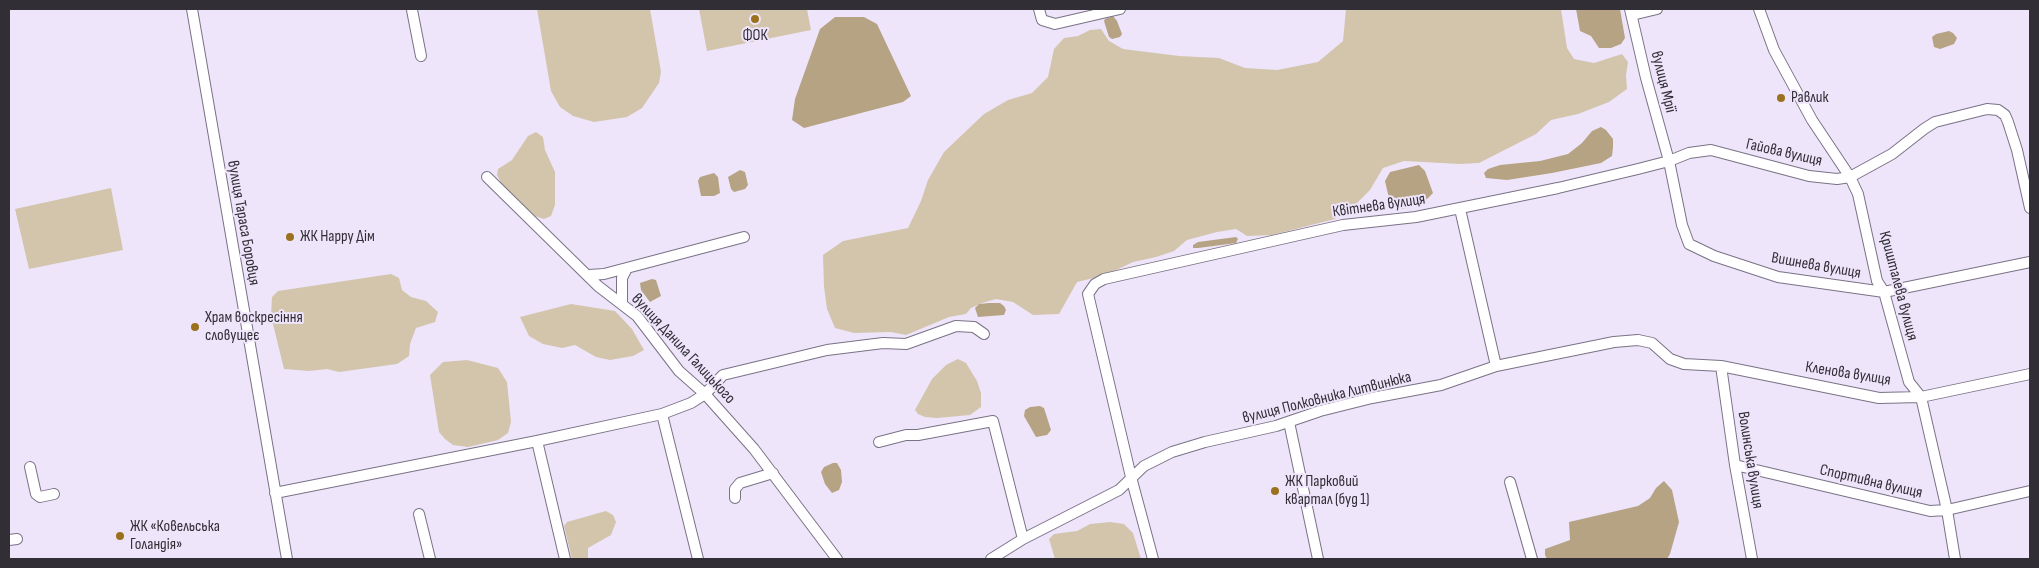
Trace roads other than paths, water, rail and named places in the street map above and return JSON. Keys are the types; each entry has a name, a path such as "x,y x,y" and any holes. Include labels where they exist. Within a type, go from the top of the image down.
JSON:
{"street":[{"name":"вулиця Тараса Боровця","path":"192,9 287,559"},
{"path":"1039,9 1042,20 1055,24 1120,9"},
{"path":"1631,12 1657,9"},
{"name":"Кришталева вулиця","path":"1759,9 1774,50 1812,120 1850,177 1858,194 1877,281 1884,292 1908,382 1921,397 1947,510 1955,559"},
{"path":"412,10 421,56"},
{"name":"вулиця Мрії","path":"1631,12 1646,78 1669,161 1682,225 1689,244"},
{"name":"Гайова вулиця","path":"1669,161 1689,153 1711,150 1809,176 1837,179 1850,177 1892,154 1935,122 1987,109 1998,110 2005,114 2008,122 2017,150 2030,208"},
{"name":"Квітнева вулиця","path":"1131,477 1088,294 1094,284 1104,279 1343,226 1416,217 1460,209 1669,161"},
{"name":"вулиця Данила Галицького","path":"487,178 598,286 637,316 679,370 705,394 773,474 837,559"},
{"path":"1460,209 1496,366"},
{"path":"588,275 604,274 744,237"},
{"name":"Вишнева вулиця","path":"1689,244 1714,256 1778,277 1884,292 2030,262"},
{"path":"622,303 622,278 626,268"},
{"path":"275,493 662,414 691,403 705,394 723,375 827,350 883,343 906,344 956,326 974,327 984,334"},
{"name":"вулиця Полковника Литвинюка","path":"991,559 1023,538 1119,490 1144,466 1172,452 1289,422 1320,411 1372,398 1440,385 1496,366 1614,342 1638,340 1652,343 1670,359 1684,364 1721,366"},
{"name":"Кленова вулиця","path":"1721,366 1880,398 1921,397 2030,374"},
{"name":"Волинська вулиця","path":"1721,366 1735,465 1752,559"},
{"path":"662,414 698,559"},
{"path":"879,442 906,434 918,435 993,421 1023,538"},
{"path":"1289,422 1318,559"},
{"path":"537,441 564,559"},
{"name":"Спортивна вулиця","path":"1735,465 1914,509 1930,511 1947,510 1982,500 2030,491"},
{"path":"30,467 36,494 40,497 54,494"},
{"path":"734,498 735,489 740,483 773,474"},
{"path":"1131,477 1153,559"},
{"path":"1510,482 1532,559"},
{"path":"419,514 430,559"}],"place":[{"name":"ФОК","path":"755,19"},
{"name":"Равлик","path":"1781,98"},
{"name":"ЖК Happy Дім","path":"290,237"},
{"name":"Храм воскресіння словущеє","path":"195,327"},
{"name":"ЖК Парковий квартал (буд 1)","path":"1275,491"},
{"name":"ЖК «Ковельська Голандія»","path":"120,536"}]}
